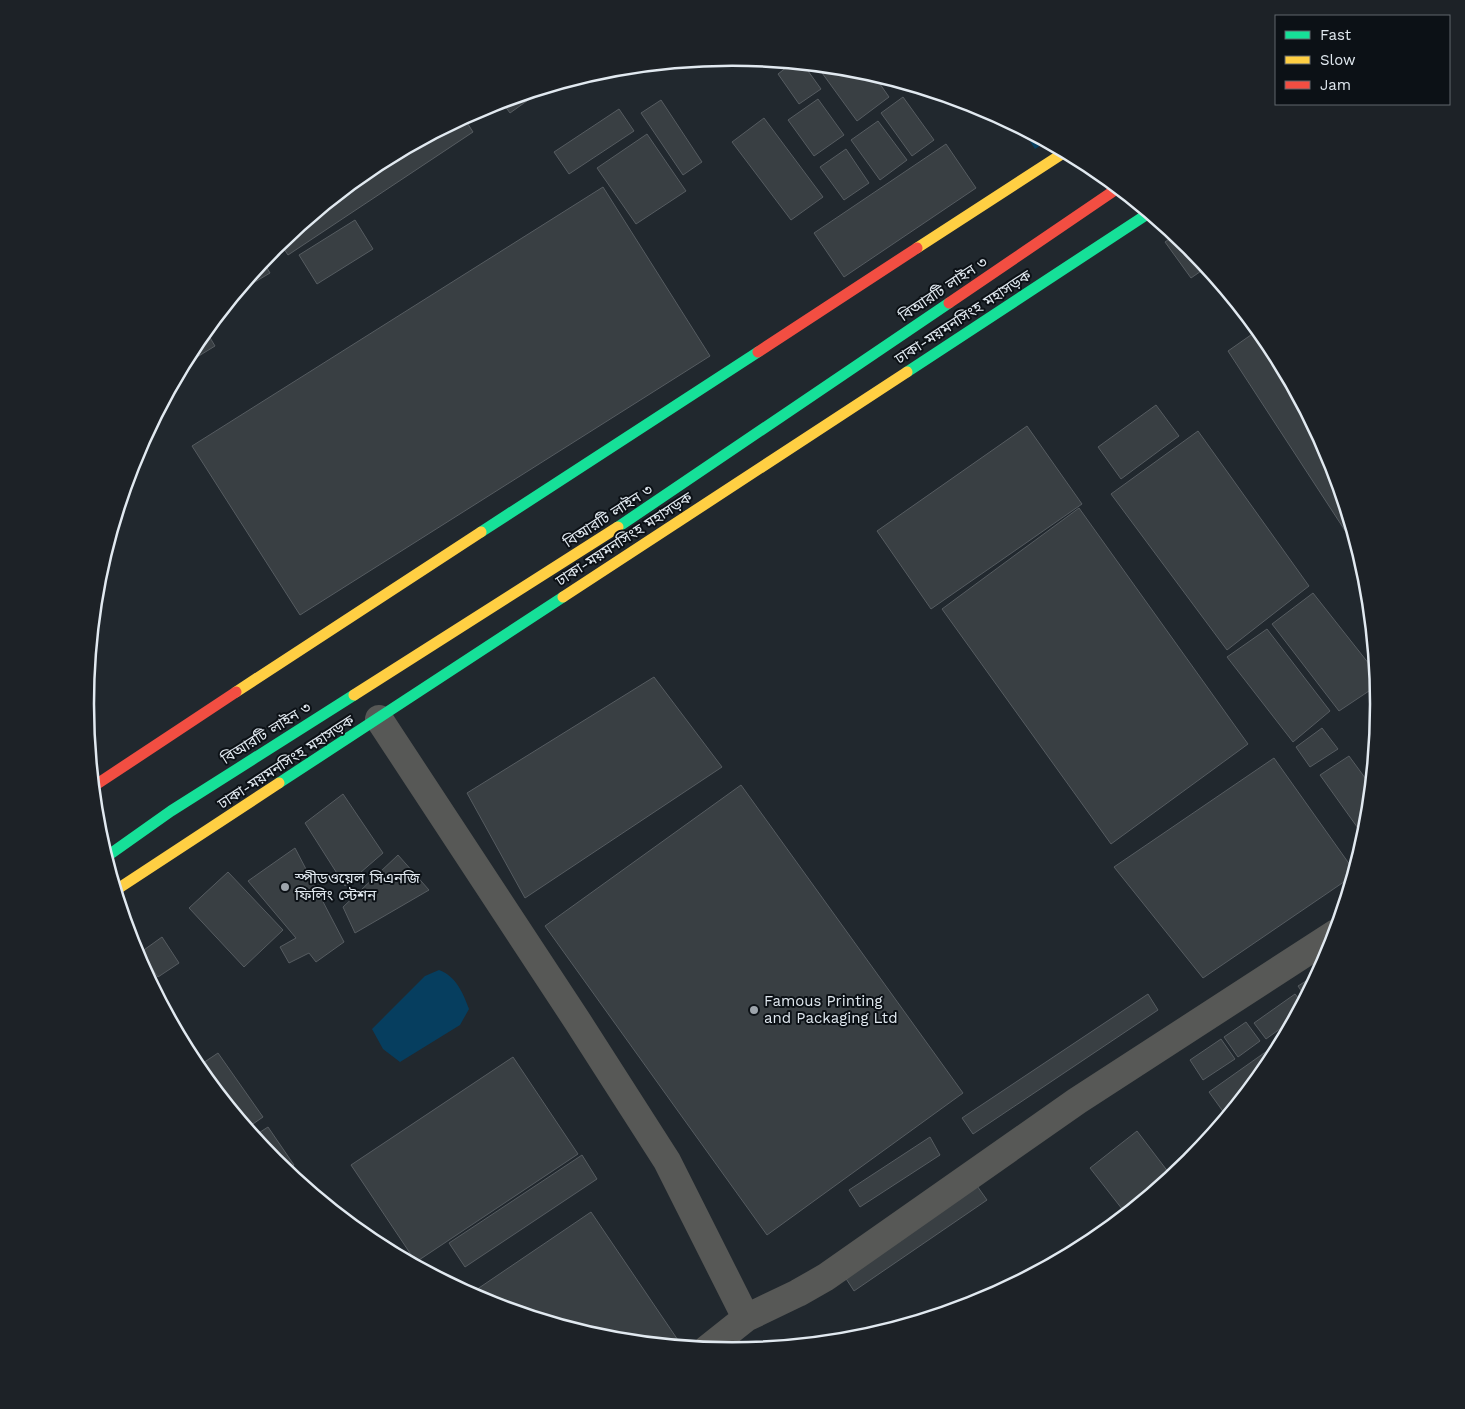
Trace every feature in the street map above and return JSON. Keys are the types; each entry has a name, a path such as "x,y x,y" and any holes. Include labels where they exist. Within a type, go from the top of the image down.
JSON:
{"highway":[{"path":"99,782 264,673 1059,156"},
{"name":"বিআরটি লাইন ৩","path":"112,853 171,811 650,507 1112,192"},
{"name":"ঢাকা-ময়মনসিংহ মহাসড়ক","path":"121,887 1143,217"}],"street":[{"path":"379,718 667,1161 746,1318"},
{"path":"716,1342 746,1318 826,1277 1077,1101 1326,940"}],"water":[{"path":"1029,139 1040,146 1035,149"},
{"path":"439,970 450,976 454,981 469,1009 460,1025 400,1062 383,1049 372,1029 425,976"}],"building":[{"path":"784,69 808,71 821,89 799,104 778,74"},
{"path":"822,73 880,84 889,97 857,121"},
{"path":"903,97 934,140 912,156 881,113"},
{"path":"529,99 510,113 506,108"},
{"path":"818,99 844,135 814,156 788,120"},
{"path":"661,100 702,162 683,175 641,113"},
{"path":"619,109 634,131 569,174 554,152"},
{"path":"764,118 823,197 791,220 732,142"},
{"path":"878,121 907,160 880,180 851,140"},
{"path":"468,124 473,132 288,255 285,250 344,198 413,152"},
{"path":"647,134 686,191 636,224 597,168"},
{"path":"946,144 976,188 844,277 814,233"},
{"path":"846,149 869,183 844,200 820,167"},
{"path":"603,187 710,356 300,615 192,446"},
{"path":"355,220 373,249 317,284 299,255"},
{"path":"1169,239 1201,271 1191,278 1165,242"},
{"path":"267,268 270,273 255,282"},
{"path":"1252,334 1263,350 1305,422 1337,499 1348,535 1228,351"},
{"path":"210,338 215,346 198,357"},
{"path":"1156,405 1179,436 1121,479 1098,447"},
{"path":"1027,426 1082,504 931,609 877,531"},
{"path":"1198,431 1309,586 1227,650 1111,494"},
{"path":"1079,508 1248,744 1111,844 942,609"},
{"path":"1313,593 1369,664 1370,690 1339,711 1272,624"},
{"path":"1267,629 1330,711 1293,742 1227,657"},
{"path":"654,677 722,767 525,898 467,793"},
{"path":"1322,728 1338,749 1310,767 1296,747"},
{"path":"1349,756 1366,779 1358,828 1320,775"},
{"path":"1274,758 1350,865 1346,881 1203,978 1114,867"},
{"name":"Famous Printing and Packaging Ltd","path":"741,785 963,1093 767,1235 545,926"},
{"path":"343,794 383,853 345,886 305,823"},
{"path":"295,848 344,942 316,962 309,953 289,963 280,947 296,938 248,881"},
{"path":"398,855 429,890 355,933 343,907"},
{"path":"228,872 283,930 244,967 189,908"},
{"path":"162,937 179,963 158,977 144,950"},
{"path":"1308,980 1302,992 1298,986"},
{"path":"1148,994 1158,1010 973,1134 962,1118"},
{"path":"1295,994 1299,999 1284,1026 1266,1039 1254,1023"},
{"path":"1246,1022 1260,1041 1238,1057 1224,1037"},
{"path":"1221,1039 1235,1059 1203,1080 1190,1060"},
{"path":"1269,1050 1239,1093 1223,1112 1209,1092"},
{"path":"218,1053 263,1117 252,1124 226,1093 204,1062"},
{"path":"513,1057 578,1154 419,1260 412,1257 351,1165"},
{"path":"268,1127 294,1165 292,1166 281,1156 260,1132"},
{"path":"1137,1131 1167,1171 1123,1210 1090,1168"},
{"path":"930,1137 940,1155 860,1207 849,1190"},
{"path":"582,1155 597,1179 465,1267 449,1243"},
{"path":"975,1183 987,1200 854,1291 843,1274"},
{"path":"591,1212 678,1340 649,1337 567,1321 527,1309 477,1289"}],"traffic: fast":[{"path":"907,372 1143,217"},
{"path":"618,527 949,303"},
{"path":"481,532 758,352"},
{"path":"279,783 563,597"},
{"path":"112,853 171,811 354,695"}],"traffic: slow":[{"path":"917,248 1059,156"},
{"path":"563,597 907,372"},
{"path":"354,695 618,527"},
{"path":"236,692 481,532"},
{"path":"121,887 279,783"}],"traffic: jam":[{"path":"949,303 1112,192"},
{"path":"758,352 917,248"},
{"path":"99,782 236,692"}],"place":[{"name":"স্পীডওয়েল সিএনজি ফিলিং স্টেশন","path":"285,887"},
{"name":"Famous Printing and Packaging Ltd","path":"754,1010"}]}
